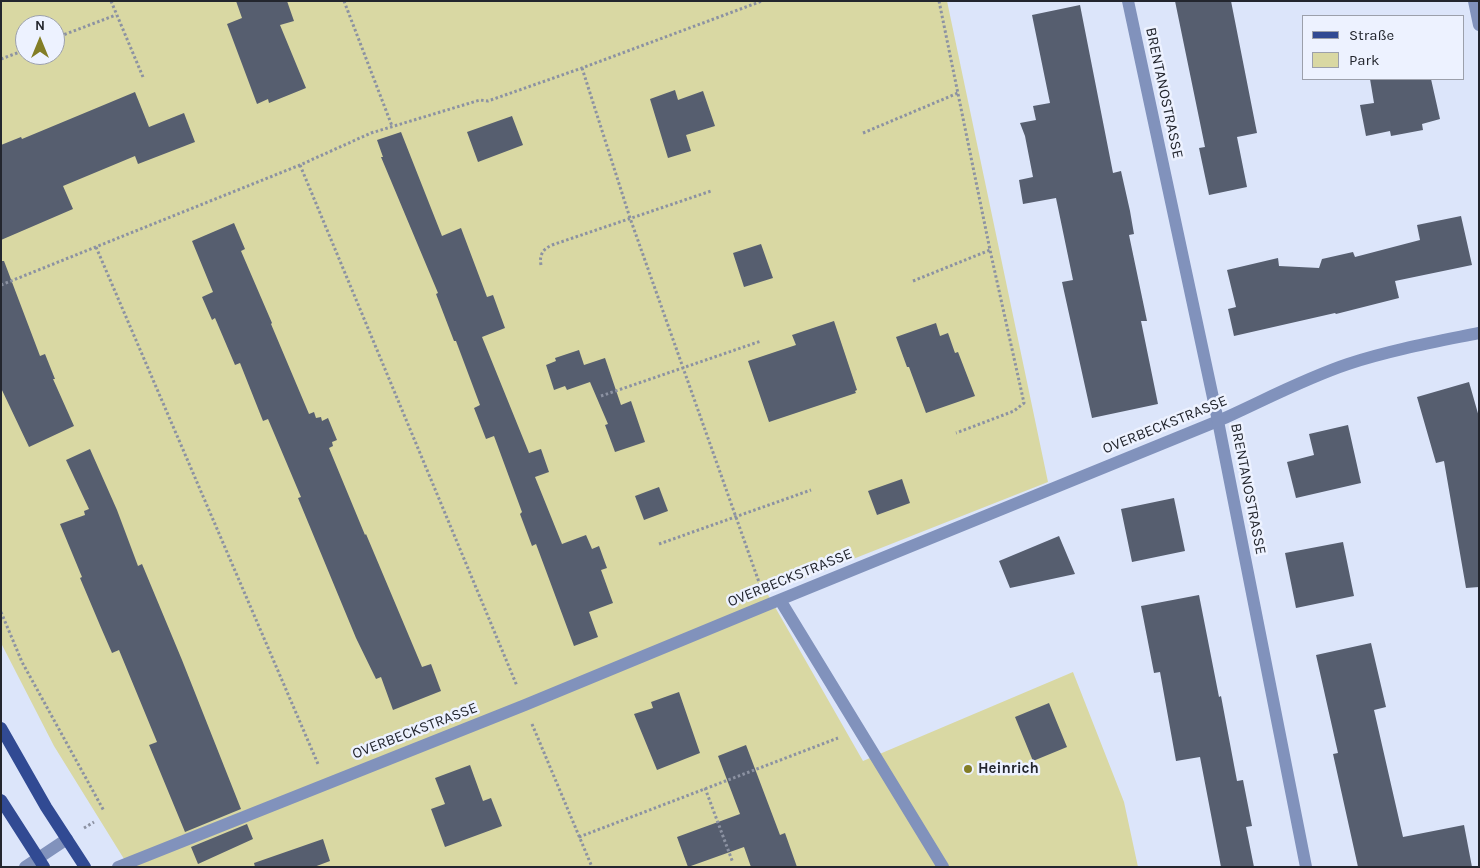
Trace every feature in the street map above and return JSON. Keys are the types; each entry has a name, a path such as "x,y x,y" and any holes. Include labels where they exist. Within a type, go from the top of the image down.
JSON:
{"main road":[{"path":"1,728 36,790 85,867"},
{"path":"1,800 41,862"}],"street":[{"name":"BRENTANOSTRASSE","path":"1128,1 1218,421 1306,867"},
{"path":"1474,1 1479,25"},
{"name":"OVERBECKSTRASSE","path":"118,867 525,706 1218,421 1348,364 1430,342 1479,333"},
{"path":"780,600 943,867"},
{"path":"25,867 41,862 67,839"}],"path":[{"path":"111,1 143,77"},
{"path":"344,1 392,126"},
{"path":"1,285 300,165 371,133 480,100 488,101 762,1"},
{"path":"939,1 990,250 1024,403 1014,411 956,433"},
{"path":"65,34 116,14"},
{"path":"1,59 15,54"},
{"path":"582,68 630,218 767,605"},
{"path":"863,133 958,94"},
{"path":"300,165 592,867"},
{"path":"541,265 541,254 545,248 711,191"},
{"path":"96,247 327,783"},
{"path":"912,281 990,250"},
{"path":"600,396 762,341"},
{"path":"659,544 811,490"},
{"path":"1,612 22,662 104,811"},
{"path":"579,837 838,738"},
{"path":"705,788 733,863"}],"green space":[{"path":"1,1 947,1 1048,482 767,593 863,761 1073,672 1124,802 1138,867 129,867 54,746 1,643"}],"building":[{"path":"236,1 287,1 294,21 280,25 306,88 269,103 268,99 257,104 227,24 242,18"},
{"path":"1175,1 1231,1 1257,133 1237,137 1247,187 1209,195 1199,148 1205,147"},
{"path":"1080,5 1113,173 1121,171 1130,211 1134,234 1129,235 1147,321 1141,321 1158,404 1092,418 1062,282 1073,280 1056,198 1023,204 1019,180 1033,177 1025,136 1020,123 1036,120 1033,106 1050,103 1032,15"},
{"path":"1370,80 1431,80 1440,119 1422,124 1423,130 1391,136 1390,131 1366,136 1360,105 1374,103"},
{"path":"675,90 678,100 703,91 715,126 686,135 691,151 668,158 650,99"},
{"path":"135,92 149,127 184,113 195,142 138,164 135,156 63,186 73,209 1,240 1,145 21,137 22,139"},
{"path":"512,116 523,145 478,162 467,132"},
{"path":"401,132 442,236 461,228 487,297 493,295 505,328 482,337 529,453 541,449 549,472 535,477 562,544 586,535 592,549 599,546 607,568 601,570 613,603 589,612 598,637 574,646 536,544 532,546 520,514 522,512 494,436 486,439 474,408 480,405 436,294 438,293 381,157 383,157 377,140"},
{"path":"1461,216 1472,265 1395,281 1399,298 1234,336 1228,309 1236,307 1227,270 1278,258 1279,266 1319,268 1322,259 1353,252 1355,257 1420,240 1417,225"},
{"path":"234,223 245,249 241,251 309,414 314,412 316,418 321,417 322,421 328,418 337,440 332,442 333,446 329,448 365,535 422,667 431,664 441,691 393,710 381,677 376,679 356,638 298,498 301,497 268,419 263,421 240,363 235,365 215,318 212,320 202,297 213,292 192,241"},
{"path":"761,244 773,278 744,287 733,253"},
{"path":"1,261 4,261 40,356 45,354 55,379 53,379 74,426 29,447 1,388"},
{"path":"834,321 857,390 855,391 856,393 769,422 748,361 796,345 792,335"},
{"path":"936,323 940,336 948,333 955,353 958,352 975,396 926,413 896,337"},
{"path":"579,350 584,365 605,358 621,405 631,401 645,442 615,452 605,425 608,424 590,382 567,390 565,386 554,390 546,365 556,361 555,358"},
{"path":"1469,382 1479,417 1479,587 1466,588 1444,461 1436,463 1417,397"},
{"path":"1348,425 1361,483 1296,498 1287,462 1314,455 1309,434"},
{"path":"90,449 117,510 138,566 142,564 241,809 185,832 149,745 157,742 119,650 112,653 80,578 82,577 60,524 85,515 84,511 89,509 66,460"},
{"path":"902,479 910,503 877,515 868,491"},
{"path":"659,487 668,511 644,520 635,496"},
{"path":"1174,498 1185,551 1132,562 1121,509"},
{"path":"1059,536 1075,574 1010,588 999,561"},
{"path":"1343,542 1354,596 1296,608 1285,553"},
{"path":"1199,595 1237,781 1243,780 1252,826 1246,827 1254,867 1221,867 1200,757 1176,761 1160,672 1154,673 1141,606"},
{"path":"1371,643 1386,707 1374,710 1403,837 1464,825 1472,867 1358,867 1333,754 1338,753 1316,655"},
{"path":"679,692 700,753 657,770 634,714 653,708 651,702"},
{"path":"1049,703 1067,747 1033,761 1015,717"},
{"path":"746,745 780,835 785,833 797,867 751,867 744,847 688,867 677,837 740,814 718,756"},
{"path":"470,765 483,801 491,798 502,826 445,847 431,809 445,804 435,778"},
{"path":"247,824 253,839 198,864 191,847"},
{"path":"323,839 330,861 314,867 255,867 254,863"}],"place":[{"name":"Heinrich","path":"968,769"}]}
